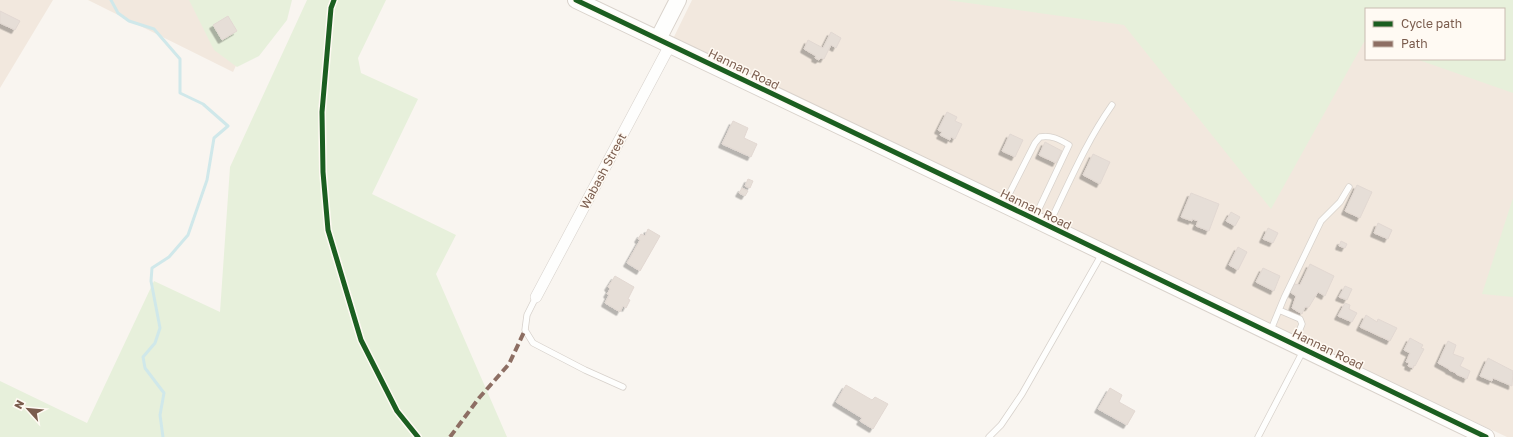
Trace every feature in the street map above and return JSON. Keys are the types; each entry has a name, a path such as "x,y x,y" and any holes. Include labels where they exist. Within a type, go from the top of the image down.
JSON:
{"street":[{"name":"Hannan Road","path":"576,0 1004,204 1486,437"},
{"name":"Wabash Street","path":"536,297 664,42 678,0"}],"lane":[{"path":"1041,222 1097,126 1112,105"},
{"path":"1004,204 1035,142 1040,137 1048,136 1060,140 1069,145 1041,222"},
{"path":"1270,332 1321,221 1340,202 1349,187"},
{"path":"989,437 1001,425 1022,394 1103,252"},
{"path":"536,297 527,315 525,330 533,343 585,370 623,387"},
{"path":"1258,437 1299,346 1302,324 1300,319 1279,310"}],"shaded area":[{"path":"0,0 53,0 0,88"},
{"path":"88,0 267,0 233,72"},
{"path":"692,0 1513,0 1513,437 1507,437 670,45"}],"green space":[{"path":"189,0 292,0 287,20 259,56 237,67 214,50"},
{"path":"307,0 386,0 358,58 361,73 418,99 372,194 456,235 436,274 507,437 0,437 0,381 87,423 154,281 220,312 230,167"},
{"path":"947,0 1513,0 1513,93 1419,60 1505,60 1505,8 1365,8 1365,42 1271,209 1124,25"},
{"path":"1513,198 1513,297 1482,294"}],"building":[{"path":"0,11 20,21 15,30 0,23"},
{"path":"228,16 237,31 222,40 213,25"},
{"path":"831,32 841,38 836,48 831,45 824,59 821,58 819,60 815,58 816,56 804,49 808,40 823,48"},
{"path":"947,112 957,117 955,121 962,124 955,139 951,137 950,140 940,135 942,132 938,130"},
{"path":"733,121 748,128 744,138 757,144 751,157 722,144"},
{"path":"1010,134 1023,140 1015,157 1002,151"},
{"path":"1045,142 1062,151 1056,163 1039,155"},
{"path":"1093,154 1110,162 1100,184 1083,175"},
{"path":"748,179 753,181 750,188 745,186"},
{"path":"1357,185 1372,192 1360,218 1345,211"},
{"path":"742,188 748,191 745,196 739,193"},
{"path":"1191,193 1219,204 1209,231 1196,226 1198,221 1192,219 1192,221 1181,217"},
{"path":"1231,212 1240,217 1235,226 1226,221"},
{"path":"1378,223 1392,230 1388,239 1374,233"},
{"path":"1268,228 1278,233 1273,243 1263,239"},
{"path":"648,229 660,236 640,271 627,263 640,240 638,239 641,234 645,236"},
{"path":"1341,241 1347,244 1345,248 1339,246"},
{"path":"1238,247 1247,252 1238,270 1229,265"},
{"path":"1310,264 1334,276 1325,296 1318,292 1309,307 1305,307 1302,314 1292,308 1296,296 1290,292 1294,284 1300,285"},
{"path":"1263,268 1280,276 1274,291 1256,282"},
{"path":"615,276 634,287 628,299 630,300 626,308 623,306 620,312 605,303 609,295 607,294 610,289 608,287"},
{"path":"1345,286 1352,289 1347,300 1339,297"},
{"path":"1345,303 1350,305 1349,309 1357,313 1352,322 1338,316"},
{"path":"1366,315 1377,322 1378,319 1397,328 1390,341 1360,327"},
{"path":"1410,338 1423,345 1421,348 1424,349 1413,368 1408,366 1409,363 1406,362 1410,353 1404,350"},
{"path":"1448,341 1456,345 1453,354 1464,358 1460,366 1470,371 1467,379 1438,363"},
{"path":"1488,358 1513,371 1512,386 1493,378 1492,381 1480,376"},
{"path":"846,385 872,400 875,397 888,404 873,429 860,421 862,418 836,402"},
{"path":"1110,388 1122,395 1119,402 1135,411 1127,425 1098,409"}],"waterway":[{"path":"111,0 118,13 129,21 154,29 180,59 180,93 203,104 228,126 214,138 207,180 188,235 169,257 152,268 151,281 160,328 155,343 143,357 145,368 164,393 160,415 163,437"}],"marked path":[{"path":"450,437 479,398 509,364 525,330"}],"cycle path":[{"path":"334,0 331,8 322,112 323,172 328,230 361,340 397,411 418,437"},
{"path":"576,0 1486,437"}]}
